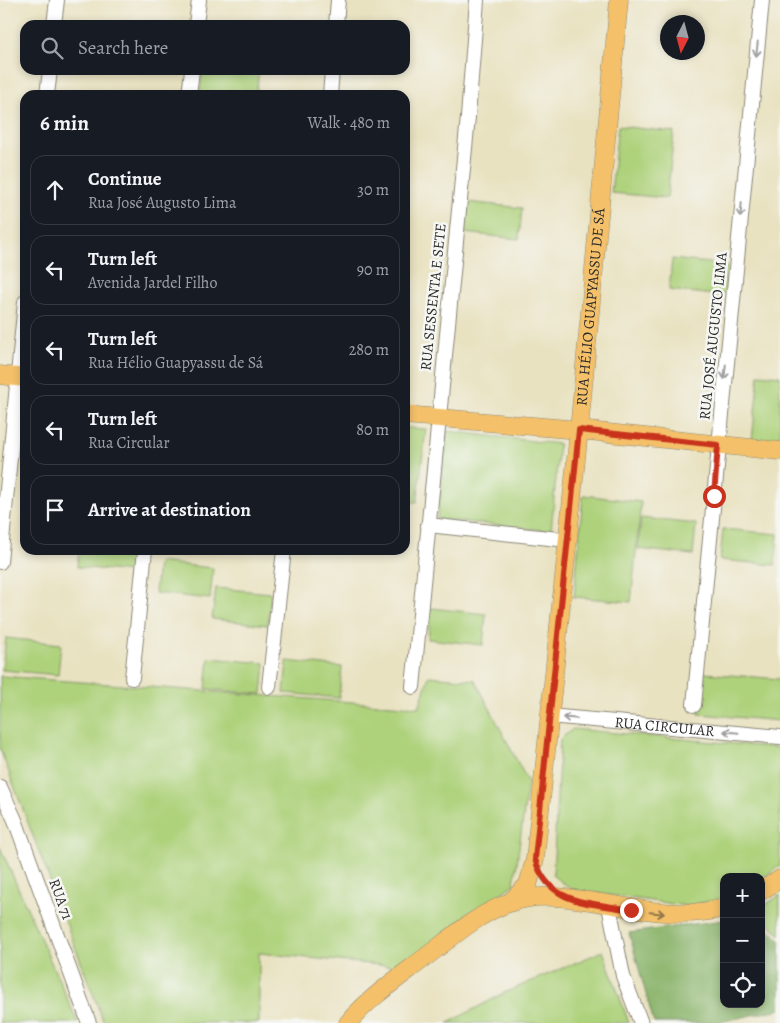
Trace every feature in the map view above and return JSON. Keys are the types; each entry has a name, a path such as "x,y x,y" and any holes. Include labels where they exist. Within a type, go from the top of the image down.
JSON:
{"main road":[{"name":"RUA HÉLIO GUAPYASSU DE SÁ","path":"509,903 528,885 535,859 579,430 619,0"},
{"path":"410,415 579,430 780,451"},
{"path":"535,859 538,871 547,885 567,899"},
{"path":"765,888 780,879"},
{"path":"348,1023 376,996 461,931 509,903 543,897 567,899 650,913 682,915 720,909"}],"street":[{"path":"55,20 57,0"},
{"path":"197,20 199,0"},
{"path":"336,20 338,0"},
{"name":"RUA SESSENTA E SETE","path":"413,687 468,118 477,0"},
{"name":"RUA JOSÉ AUGUSTO LIMA","path":"694,705 762,0"},
{"path":"48,90 49,75"},
{"path":"190,90 191,75"},
{"path":"330,90 332,75"},
{"path":"0,562 14,377 20,336"},
{"path":"428,526 568,540"},
{"path":"132,678 144,555"},
{"path":"269,687 283,555"},
{"name":"RUA CIRCULAR","path":"549,716 780,737"},
{"name":"RUA 71","path":"0,787 15,820 89,1023"},
{"path":"609,906 623,976 641,1023"}],"green space":[{"path":"202,75 258,75 257,90 200,90"},
{"path":"618,126 674,132 667,198 611,193"},
{"path":"467,202 522,208 519,239 464,233"},
{"path":"672,259 728,265 724,296 669,290"},
{"path":"759,374 780,376 780,443 752,440"},
{"path":"410,428 426,429 417,502 410,502"},
{"path":"447,431 559,444 551,531 437,519"},
{"path":"583,495 641,502 631,602 574,597"},
{"path":"641,518 696,524 693,555 638,549"},
{"path":"723,529 778,534 775,565 720,560"},
{"path":"78,555 134,555 132,572 77,567"},
{"path":"158,562 213,568 210,599 155,593"},
{"path":"216,588 271,593 268,625 212,619"},
{"path":"431,608 486,614 483,645 428,639"},
{"path":"6,638 61,644 58,675 2,670"},
{"path":"209,658 265,663 262,694 206,689"},
{"path":"287,661 342,667 339,698 284,693"},
{"path":"704,673 780,679 780,721 699,714"},
{"path":"0,676 419,707 429,676 475,680 528,782 514,884 399,967 259,953 259,1023 104,1023 0,749"},
{"path":"573,729 780,748 780,866 765,876 765,873 720,873 720,899 687,906 573,890 553,876 560,739"},
{"path":"0,847 78,1023 0,1023"},
{"path":"780,895 780,935 765,918 765,905"},
{"path":"720,921 720,1008 765,1008 765,926 780,940 780,1009 715,1023 654,1023 629,933"},
{"path":"603,951 629,1023 448,1023 506,992"}],"route":[{"path":"631,910 567,899 547,885 538,871 535,859 579,430 718,445 714,496"}]}
